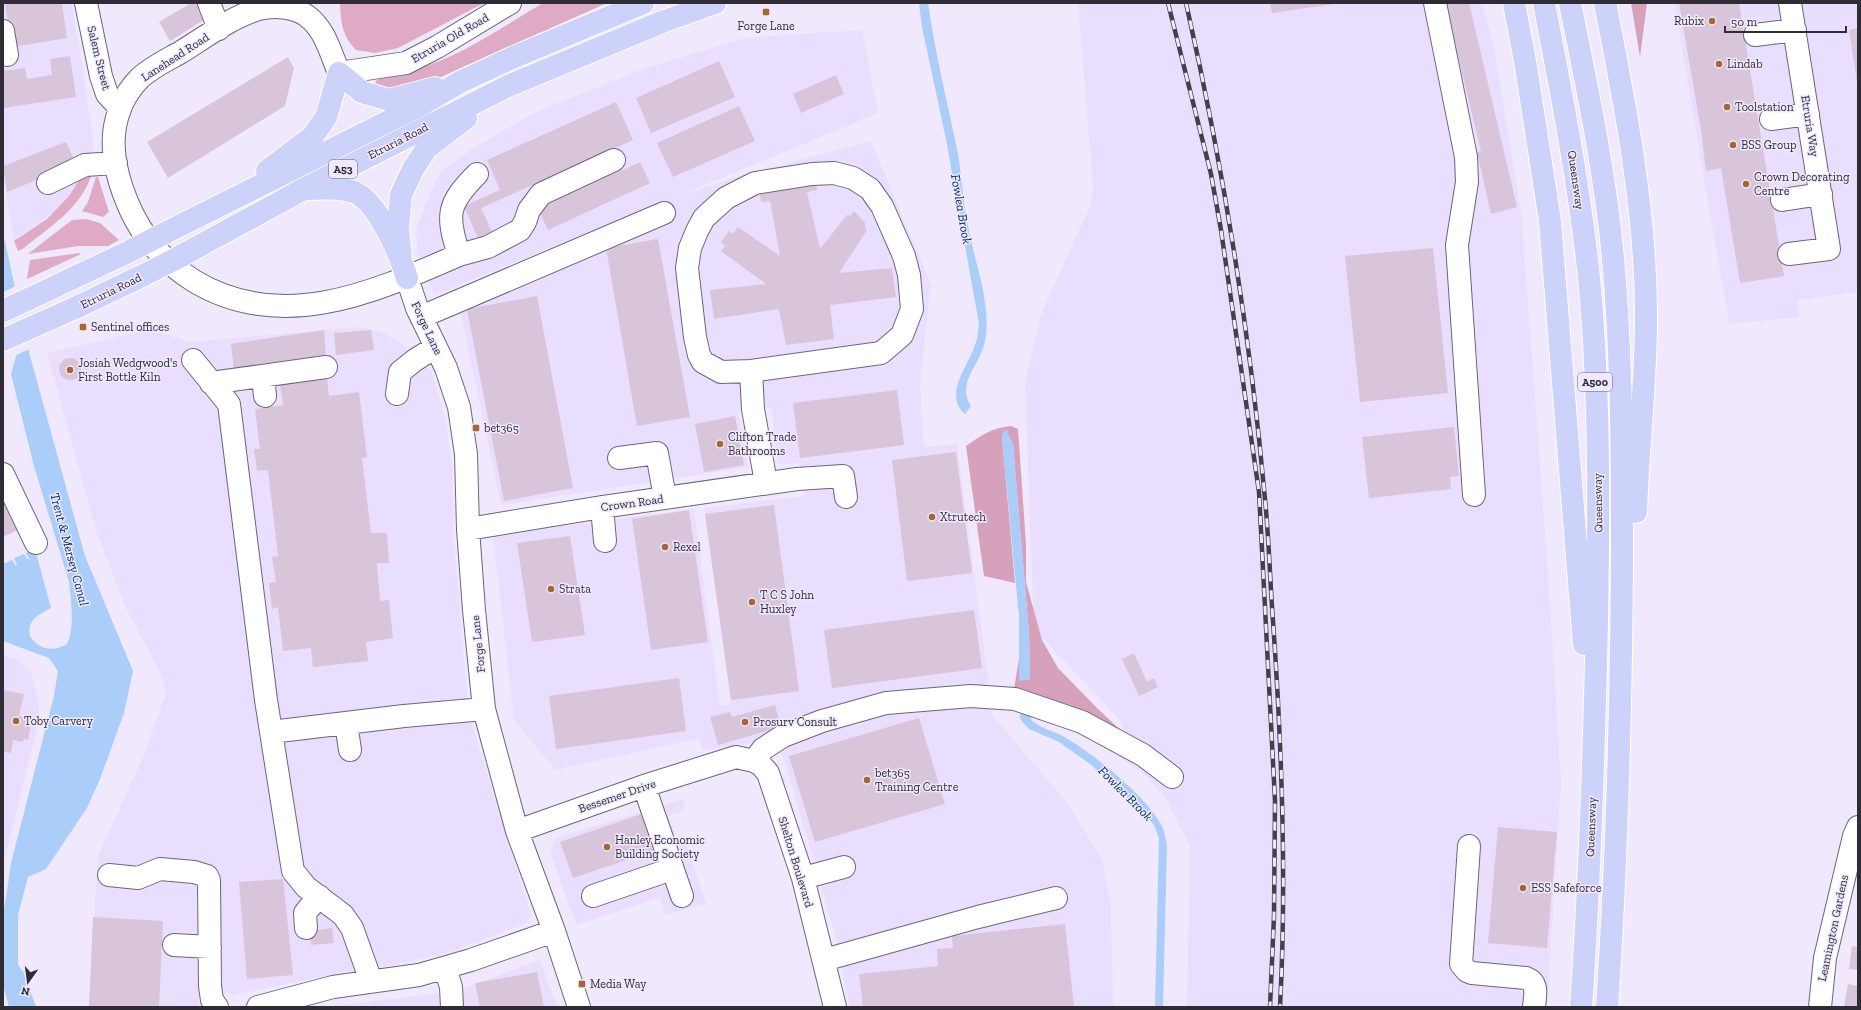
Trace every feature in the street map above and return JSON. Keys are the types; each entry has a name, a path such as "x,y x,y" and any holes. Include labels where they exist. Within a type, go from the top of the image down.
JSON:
{"highway":[{"name":"Etruria Road","path":"3,310 126,253 419,106 460,82 514,57 643,3"},
{"name":"Etruria Road","path":"3,340 144,275 302,190 508,86 662,22 715,3"},
{"path":"1509,3 1519,28"},
{"path":"1514,3 1526,67 1550,221 1552,263 1594,764"},
{"name":"Queensway","path":"1544,3 1573,154 1588,268 1594,349 1599,520 1594,764 1581,1007"},
{"name":"Queensway","path":"1570,3 1593,114 1613,256 1620,366 1622,528 1620,750 1615,893 1607,1007"},
{"path":"1605,3 1629,124 1641,221 1646,309 1633,587 1620,750"},
{"path":"228,201 313,136 326,117 339,73 362,92 389,100 460,82"},
{"path":"404,269 398,228 401,195 413,169 427,148 508,86"},
{"path":"302,190 336,188 358,194 374,210 404,269"}],"street":[{"name":"Salem Street","path":"86,3 106,94 120,108"},
{"path":"209,3 219,29"},
{"name":"Etruria Old Road","path":"339,73 406,63 437,48 510,3"},
{"path":"1435,3 1466,157 1467,182 1457,245 1474,495"},
{"name":"Etruria Way","path":"1789,254 1829,249 1790,3"},
{"name":"Lanehead Road","path":"339,73 310,10 296,11 282,7 260,9 219,29 138,80 120,108 114,128 116,163 122,192 136,222 156,251 176,270 213,291 239,301 282,306 307,306 351,298 404,269 488,246 520,230 525,222 529,210 541,194 614,160"},
{"path":"1755,35 1794,30"},
{"path":"3,31 7,55"},
{"path":"1771,119 1808,114"},
{"path":"48,183 85,166 116,163"},
{"path":"834,173 853,178 870,189 882,206 904,256 909,275 912,309 902,336 881,353 751,371 720,372 703,362 699,355 695,337 687,268 690,248 697,231 704,218 726,198 756,183 812,174 834,173"},
{"path":"459,255 451,225 453,204 458,194 476,174"},
{"path":"1782,200 1821,194"},
{"path":"421,317 664,213"},
{"name":"Forge Lane","path":"404,269 421,317 446,368 459,406 466,454 468,528 474,610 484,709 517,831 554,931 579,1007"},
{"path":"397,394 400,372 415,360 436,347"},
{"path":"193,360 229,404 271,732 291,801 293,871 306,887 343,915 352,928 371,981"},
{"path":"211,383 264,386 326,368"},
{"path":"751,371 753,409 766,483"},
{"path":"619,458 657,454 665,498"},
{"path":"3,474 36,543"},
{"name":"Crown Road","path":"468,528 797,479 843,476 846,497"},
{"path":"602,507 605,541"},
{"path":"754,760 763,749 783,736 822,721 886,703 971,696 1015,699 1082,722 1143,755 1172,777"},
{"path":"271,732 484,709"},
{"path":"346,723 350,750"},
{"name":"Bessemer Drive","path":"517,831 644,786 736,757 754,760"},
{"name":"Shelton Boulevard","path":"754,760 768,773 803,878 835,1007"},
{"path":"644,786 682,896"},
{"name":"Leamington Gardens","path":"1820,1007 1824,958 1854,836 1858,827"},
{"path":"1469,846 1461,964 1467,971 1472,973 1533,980 1535,985 1534,1004"},
{"path":"803,878 844,867"},
{"path":"593,896 672,868"},
{"path":"110,875 138,878 160,869 194,872 207,876 210,986 212,1000 217,1007"},
{"path":"306,928 305,913 319,896"},
{"path":"824,960 978,917 1056,898"},
{"path":"272,1005 333,987 419,975 471,960 554,931"},
{"path":"174,945 210,947"},
{"path":"445,968 451,987 452,1007"}],"shaded area":[{"path":"3,3 72,3 92,130 94,155 77,195 14,241 3,177"},
{"path":"340,3 484,3 398,48 375,53 356,50 351,45 343,29"},
{"path":"543,3 607,3 434,80 390,92 376,87 375,83 384,75 398,71 420,68 442,60 486,38"},
{"path":"1078,3 1482,3 1494,47 1522,219 1550,602 1561,782 1547,1007 1187,1007 1190,846 1166,799 1145,775 1117,755 1126,736 1121,721 1034,629 1025,382 1041,314 1091,204 1093,188"},
{"path":"1631,3 1647,3 1640,57"},
{"path":"1674,3 1858,3 1858,292 1797,300 1799,317 1729,324"},
{"path":"862,30 878,113 671,199 732,178 871,141 931,284 920,386 924,447 957,444 993,716 1067,803 1102,859 1111,904 1113,1007 850,1007 834,931 783,755 757,743 702,751 700,738 555,770 514,720 493,535 694,509 720,706 731,704 704,508 804,496 799,463 778,464 771,407 738,411 748,467 501,505 460,310 665,223 662,202 435,295 417,254 416,231 427,200 441,171 470,150 536,112 646,68 745,38"},
{"path":"86,170 93,171 88,184 74,206 24,248 18,251 14,241 47,219 69,196"},
{"path":"96,177 98,177 109,212 103,217 82,211 88,202"},
{"path":"86,219 100,223 119,240 108,246 78,246 28,254 72,220"},
{"path":"79,253 81,254 27,279 30,260"},
{"path":"360,327 384,333 400,342 432,372 445,419 452,465 454,539 467,696 471,721 531,915 526,923 454,951 393,965 339,973 233,995 220,987 200,985 198,1007 89,1007 98,856 145,753 166,693 162,676 126,608 97,534 47,353 149,330 191,342"},
{"path":"1011,426 1018,429 1026,544 1026,582 1042,640 1058,668 1097,708 1149,757 1084,716 1051,700 1014,689 1019,659 1019,680 1030,679 1029,634 1013,444 1002,437 1015,583 984,576 966,446 992,430"},
{"path":"3,655 18,660 30,671 39,700 39,720 3,866"},
{"path":"683,799 685,810 669,816 677,842 685,840 706,904 665,915 660,897 576,925 550,851 555,838"},
{"path":"540,960 557,1007 326,1007 455,991"}],"water":[{"name":"Fowlea Brook","path":"919,3 928,3 938,60 958,154 966,217 985,301 987,321 985,339 980,356 967,384 967,398 971,406 965,414 959,406 956,398 957,389 973,351 978,336 979,324 946,139 922,27"},
{"name":"Trent & Mersey Canal","path":"3,233 30,356 85,556 133,671 124,713 100,779 87,808 46,869 28,877 18,915 18,965 24,973 36,1007 9,1007 3,984 3,916 11,863 54,696 58,671 49,658 3,641 3,560 35,549 51,608 38,616 32,622 30,626 30,636 33,641 42,647 52,649 62,647 67,644 71,630 72,613 69,582 34,466 11,374 17,353 3,287"},
{"path":"1007,430 1013,444 1029,634 1030,679 1019,681 1019,617 1002,437 1003,432"},
{"name":"Fowlea Brook","path":"1025,713 1031,715 1031,720 1035,723 1078,745 1105,766 1145,802 1162,826 1167,847 1163,1007 1155,1007 1159,838 1154,825 1138,807 1090,764 1059,742 1029,729 1020,719 1020,714"}],"pier":[{"path":"16,286 30,349 14,356 3,292"},
{"path":"28,548 29,551 26,553 29,559 27,559 24,554 14,558 17,565 15,565 12,560 3,564 3,560"}],"building":[{"path":"5,3 62,3 67,38 12,47"},
{"path":"191,3 198,3 207,18 170,41 159,22"},
{"path":"1270,3 1334,3 1334,4 1272,13"},
{"path":"1445,3 1469,3 1517,207 1491,214 1477,152 1481,151"},
{"path":"1679,3 1739,3 1784,276 1740,283 1721,168 1706,171 1701,130"},
{"path":"1858,28 1858,82 1857,82 1849,30"},
{"path":"70,56 76,97 3,108 3,71 25,68 27,79 52,75 50,59"},
{"path":"288,57 294,68 285,106 168,178 147,142"},
{"path":"719,61 735,97 651,133 636,98"},
{"path":"836,75 844,94 801,113 793,94"},
{"path":"616,102 633,140 481,208 492,232 478,238 464,206 500,190 487,160"},
{"path":"739,106 755,141 673,177 657,143"},
{"path":"66,142 76,164 7,192 3,166"},
{"path":"640,162 650,183 548,230 538,209"},
{"path":"815,178 817,190 807,192 820,249 847,215 850,216 854,211 865,223 867,230 839,273 892,268 896,297 830,305 834,339 786,345 779,309 714,319 710,290 766,284 721,251 725,246 721,242 729,231 733,234 738,227 780,256 770,201 761,202 759,187"},
{"path":"658,239 690,417 637,426 606,248"},
{"path":"1433,248 1448,393 1360,402 1345,256"},
{"path":"537,296 573,488 504,501 467,309"},
{"path":"324,330 326,358 234,370 231,344"},
{"path":"371,330 374,350 336,355 334,333"},
{"name":"Josiah Wedgwood's First Bottle Kiln","path":"70,358 78,361 81,369 78,377 70,380 62,377 59,369 62,361"},
{"path":"327,378 329,396 359,392 367,457 362,458 371,533 387,533 389,563 377,563 380,601 389,600 393,638 366,642 368,661 313,667 311,648 283,651 278,607 272,609 269,583 276,582 272,557 278,556 268,470 257,471 254,449 260,449 255,409 283,405 280,384"},
{"path":"897,390 904,445 800,458 793,403"},
{"name":"Clifton Trade Bathrooms","path":"735,416 744,465 704,472 695,424"},
{"path":"1454,427 1459,476 1450,477 1451,489 1369,498 1362,437"},
{"name":"Xtrutech","path":"956,452 972,573 907,581 892,460"},
{"path":"3,494 20,529 3,537"},
{"name":"T C S John Huxley","path":"774,505 799,691 731,700 705,514"},
{"path":"689,510 708,642 651,650 632,519"},
{"name":"Strata","path":"570,536 585,635 532,642 517,543"},
{"name":"T C S John Huxley","path":"974,610 982,668 832,688 824,630"},
{"path":"1134,653 1147,682 1154,678 1158,687 1139,696 1122,659"},
{"path":"679,678 686,731 556,749 549,696"},
{"name":"Toby Carvery","path":"3,690 24,694 19,716 29,718 28,723 31,724 28,740 24,739 22,742 13,740 11,753 3,751"},
{"name":"Prosurv Consult","path":"775,705 781,727 718,745 710,717 730,712 732,717"},
{"name":"bet365 Training Centre","path":"919,718 945,804 815,842 789,756"},
{"name":"Hanley Economic Building Society","path":"641,814 653,851 573,878 560,842"},
{"name":"ESS Safeforce","path":"1498,827 1557,832 1547,948 1488,943"},
{"path":"283,879 293,975 247,979 239,882"},
{"path":"93,917 163,921 159,1007 89,1007"},
{"path":"1065,924 1074,1007 863,1007 859,974 938,966 937,949 953,948 952,936"},
{"path":"332,928 334,943 311,945 310,931"},
{"path":"1852,946 1858,947 1858,970 1849,969"},
{"path":"537,972 544,1007 480,1007 475,983"},
{"path":"1848,984 1858,986 1858,1007 1844,1007"}],"railway":[{"path":"1168,3 1211,174 1221,230 1259,492 1275,801 1274,916 1270,1007"},
{"path":"1186,3 1212,126 1234,250 1252,374 1265,499 1281,765 1283,910 1280,1007"}],"place":[{"name":"Forge Lane","path":"766,12"},
{"name":"Rubix","path":"1712,21"},
{"name":"Lindab","path":"1719,64"},
{"name":"Toolstation","path":"1727,107"},
{"name":"BSS Group","path":"1733,145"},
{"name":"Crown Decorating Centre","path":"1746,184"},
{"name":"Sentinel offices","path":"83,327"},
{"name":"Josiah Wedgwood's First Bottle Kiln","path":"70,370"},
{"name":"bet365","path":"476,428"},
{"name":"Clifton Trade Bathrooms","path":"720,444"},
{"name":"Xtrutech","path":"932,517"},
{"name":"Rexel","path":"665,547"},
{"name":"Strata","path":"551,589"},
{"name":"T C S John Huxley","path":"752,602"},
{"name":"Toby Carvery","path":"16,721"},
{"name":"Prosurv Consult","path":"745,722"},
{"name":"bet365 Training Centre","path":"867,780"},
{"name":"Hanley Economic Building Society","path":"607,847"},
{"name":"ESS Safeforce","path":"1523,888"},
{"name":"Media Way","path":"582,984"}]}
